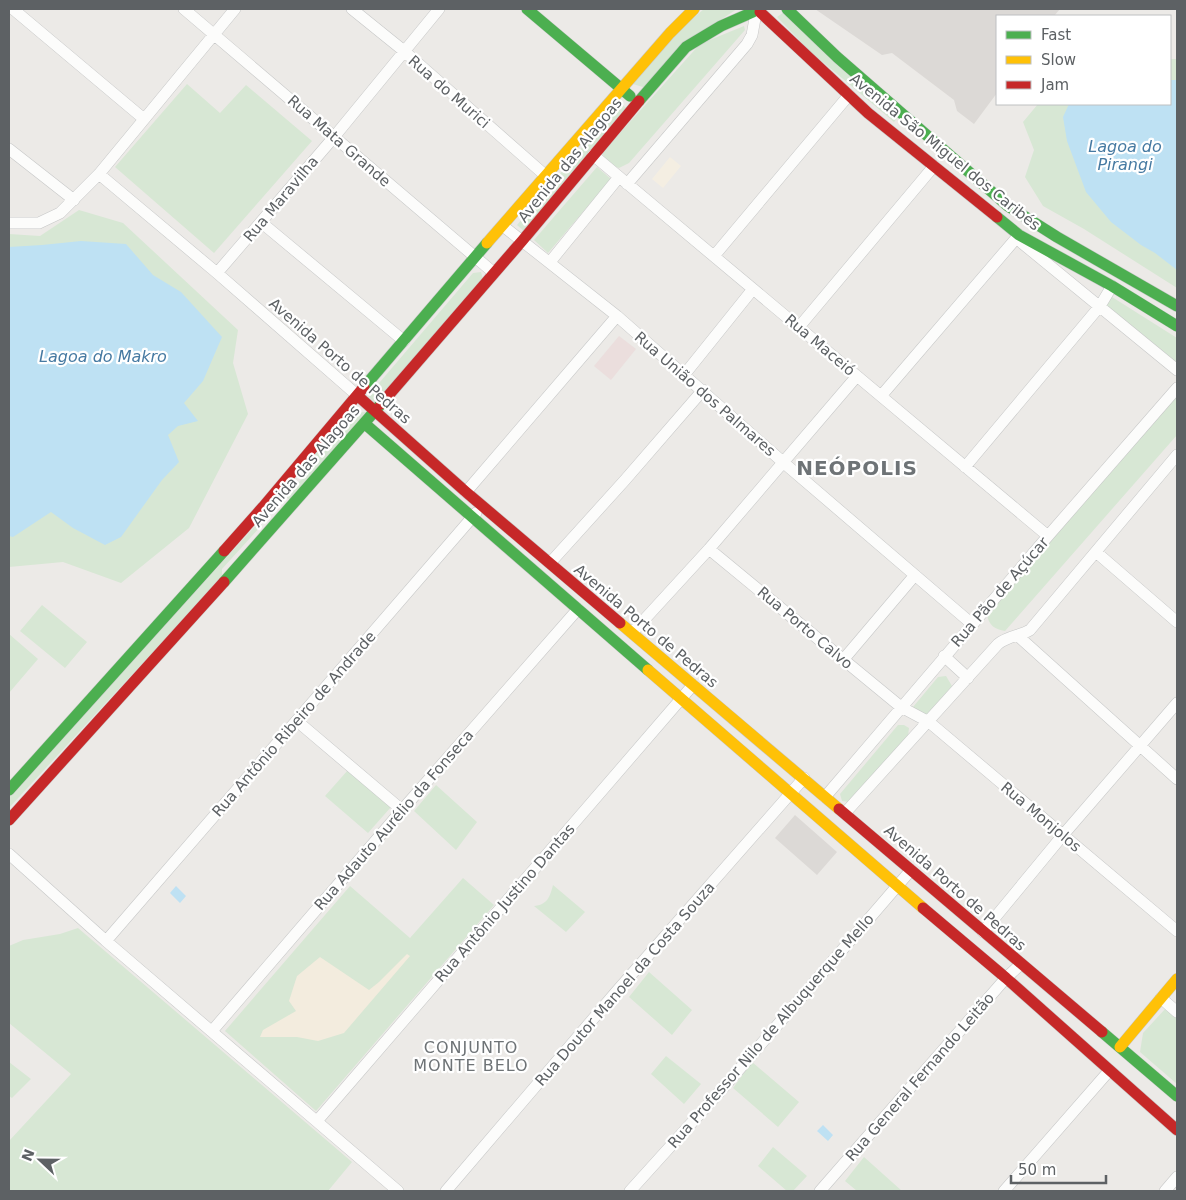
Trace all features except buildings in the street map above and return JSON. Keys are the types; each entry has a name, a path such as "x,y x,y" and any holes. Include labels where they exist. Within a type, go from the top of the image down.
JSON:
{"main road":[{"path":"527,9 541,13 637,102"},
{"name":"Avenida das Alagoas","path":"9,790 263,507 546,176 670,33 694,9"},
{"name":"Avenida São Miguel dos Caribés","path":"786,9 836,57 1008,206 1065,242 1177,306"},
{"name":"Avenida das Alagoas","path":"9,818 288,511 522,241 637,102 686,47 721,26 756,11"},
{"name":"Avenida São Miguel dos Caribés","path":"756,11 849,95 1017,236 1112,286 1177,326"},
{"path":"891,131 905,116"},
{"name":"Avenida Porto de Pedras","path":"358,396 482,506 1177,1096"},
{"name":"Avenida Porto de Pedras","path":"364,423 897,886 1006,978 1177,1130"},
{"path":"288,511 280,500 299,474 301,463"},
{"path":"231,574 236,559 269,521 269,513 263,507"},
{"path":"1120,1047 1177,980"}],"street":[{"path":"14,9 144,119"},
{"name":"Rua Mata Grande","path":"184,9 494,273"},
{"path":"9,223 39,223 60,213 74,200 99,174 235,9"},
{"name":"Rua do Murici","path":"352,9 546,176"},
{"name":"Rua Maravilha","path":"217,273 262,223 440,9"},
{"path":"550,262 747,44 752,35 756,11"},
{"path":"714,256 849,95"},
{"path":"9,149 74,200"},
{"name":"Rua Maceió","path":"593,155 1048,536"},
{"path":"799,327 934,166"},
{"name":"Avenida Porto de Pedras","path":"99,174 217,273 358,396"},
{"path":"262,223 404,341"},
{"name":"Rua União dos Palmares","path":"503,226 617,316 784,463 972,624"},
{"path":"881,396 1017,236"},
{"name":"Avenida São Miguel dos Caribés","path":"1017,236 1177,370"},
{"path":"965,467 1100,306 1112,286"},
{"path":"684,375 753,289"},
{"path":"466,492 617,316"},
{"path":"632,633 709,549 857,376"},
{"name":"Rua Pão de Açúcar","path":"825,797 944,656 1177,388"},
{"path":"550,563 703,390"},
{"path":"845,813 998,644 1009,637 1018,636 1030,630 1176,459"},
{"name":"Rua Antônio Ribeiro de Andrade","path":"106,942 482,506"},
{"name":"Rua Porto Calvo","path":"709,549 901,707"},
{"path":"1096,552 1177,622"},
{"path":"843,660 915,575"},
{"name":"Rua Adauto Aurélio da Fonseca","path":"212,1032 402,810 578,610"},
{"path":"1018,636 1177,778"},
{"path":"944,656 968,678"},
{"name":"Rua Antônio Justino Dantas","path":"317,1121 693,684"},
{"path":"983,932 1063,835 1177,704"},
{"name":"Rua Monjolos","path":"901,707 929,722 1177,932"},
{"path":"297,721 402,810"},
{"name":"Rua Doutor Manoel da Costa Souza","path":"446,1191 616,992 792,794 804,778"},
{"path":"9,854 106,942 398,1191"},
{"name":"Rua Professor Nilo de Albuquerque Mello","path":"630,1191 724,1087 911,870"},
{"name":"Rua General Fernando Leitão","path":"820,1191 1006,978 1021,964"},
{"path":"1161,998 1177,1012"},
{"path":"1004,1191 1109,1071"},
{"path":"1165,1191 1177,1177"}],"shaded area":[{"path":"815,9 1060,9 1055,15 996,15 996,94 974,124 957,111 954,100 892,53 882,55"},
{"path":"670,157 681,166 663,188 652,179"},
{"path":"619,336 636,349 611,380 594,366"},
{"path":"795,815 837,852 817,875 775,838"}],"green space":[{"path":"704,9 737,9 687,42 646,88 633,84 684,26"},
{"path":"784,12 899,116 894,122 811,52 777,17"},
{"path":"744,26 745,30 629,163 619,168 613,166 602,153 700,44"},
{"name":"Lagoa do Pirangi","path":"1171,59 1177,59 1177,288 1084,229 1043,206 1025,177 1034,150 1023,122 1037,105 1171,105"},
{"path":"187,84 220,113 246,85 312,141 214,253 115,167"},
{"path":"620,102 627,109 525,232 517,225"},
{"path":"597,167 611,179 548,253 534,240"},
{"name":"Lagoa do Makro","path":"79,210 123,223 238,330 233,363 248,414 189,528 121,583 63,562 9,567 9,234 40,236"},
{"path":"481,272 483,279 375,403 368,396 473,273"},
{"path":"1112,297 1177,338 1177,364 1105,307"},
{"path":"1177,394 1177,435 1005,631 993,626 989,622 987,615"},
{"path":"366,412 290,500 286,497 307,473 308,463 351,413"},
{"path":"260,521 262,525 222,569 222,577 9,808 9,795"},
{"path":"42,605 87,642 65,668 20,631"},
{"path":"9,634 38,659 9,693"},
{"path":"946,676 952,686 926,716 919,713 913,707 938,677"},
{"path":"898,725 904,725 909,728 908,736 849,802 842,801 840,794"},
{"path":"348,770 391,807 368,833 325,796"},
{"path":"436,785 477,822 456,850 414,811"},
{"path":"463,878 494,905 316,1111 225,1031 350,886 410,938"},
{"path":"553,885 585,912 566,932 534,906 542,904 547,900"},
{"path":"78,928 352,1162 328,1191 9,1191 9,1141 71,1074 9,1023 9,946 23,940 60,934"},
{"path":"649,972 692,1010 672,1035 629,997"},
{"path":"1166,1008 1177,1018 1177,1084 1140,1052 1143,1033"},
{"path":"666,1056 701,1084 684,1104 651,1074"},
{"path":"9,1062 31,1079 12,1098 9,1096"},
{"path":"752,1062 799,1102 778,1127 733,1088"},
{"path":"773,1147 807,1176 793,1191 787,1191 758,1166"},
{"path":"864,1157 902,1191 857,1191 845,1181"}],"sand":[{"path":"407,954 410,956 344,1033 318,1041 297,1037 260,1037 263,1030 296,1011 289,1001 297,976 320,957 369,990"}],"water":[{"name":"Lagoa do Pirangi","path":"1171,80 1177,80 1177,270 1111,222 1086,192 1067,141 1063,117 1069,105 1171,105"},
{"name":"Lagoa do Makro","path":"81,241 126,244 153,275 181,292 222,337 203,381 184,403 198,421 178,426 168,435 179,462 162,480 121,537 105,545 73,528 51,512 13,537 9,536 9,247"},
{"path":"176,886 186,896 180,903 170,893"},
{"path":"823,1125 833,1135 828,1141 817,1131"}],"traffic: fast":[{"path":"527,9 630,96"},
{"path":"787,9 837,57 1008,206 1057,237 1177,306"},
{"path":"639,101 686,47 721,26 753,12"},
{"path":"997,217 1019,235 1112,286 1177,326"},
{"path":"364,387 487,243"},
{"path":"224,582 381,404"},
{"path":"364,423 648,670"},
{"path":"9,790 224,551"},
{"path":"1102,1032 1177,1096"}],"traffic: slow":[{"path":"487,243 670,33 694,9"},
{"path":"620,623 839,809"},
{"path":"648,670 923,908"},
{"path":"1120,1047 1177,979"}],"traffic: jam":[{"path":"760,12 868,113 997,217"},
{"path":"381,404 522,241 639,101"},
{"path":"224,551 364,387"},
{"path":"358,396 466,492 620,623"},
{"path":"9,820 224,582"},
{"path":"839,809 1102,1032"},
{"path":"923,908 1006,978 1177,1130"}],"district":[{"name":"NEÓPOLIS","path":"857,468"},
{"name":"CONJUNTO MONTE BELO","path":"471,1056"}]}
